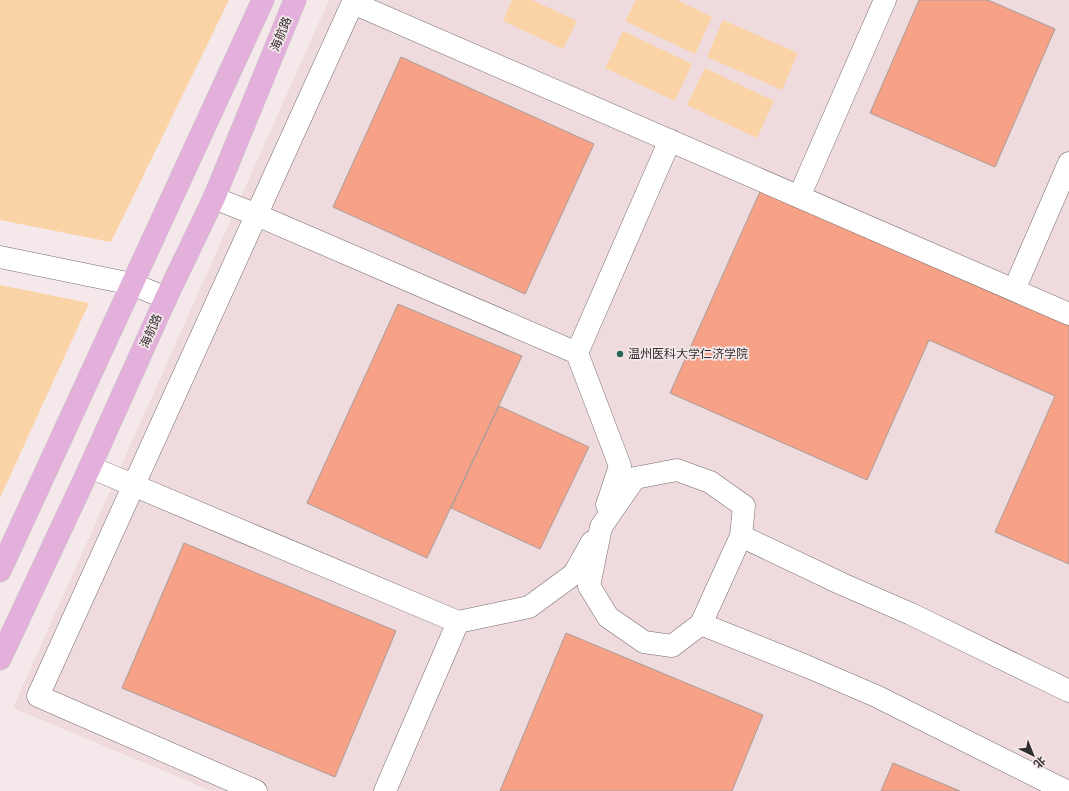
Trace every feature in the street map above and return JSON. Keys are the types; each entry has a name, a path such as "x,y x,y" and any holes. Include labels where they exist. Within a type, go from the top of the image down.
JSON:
{"main road":[{"path":"0,571 263,0"},
{"name":"海航路","path":"0,659 90,467 166,298 214,198 295,0"}],"street":[{"path":"799,197 885,0"},
{"path":"256,791 38,696 354,1 1069,314"},
{"path":"90,467 458,622 529,607 574,574 600,527 635,478 677,470 710,482 744,506 741,536 701,624 672,646 644,642 608,617 589,586 600,527 620,466 577,353 670,140"},
{"path":"1014,290 1069,163"},
{"path":"214,198 257,214 577,353"},
{"path":"0,257 132,284 166,298"},
{"path":"741,536 842,584 911,614 1069,691"},
{"path":"385,791 458,622"},
{"path":"701,624 876,696 1066,791"}],"shaded area":[{"path":"0,0 229,0 111,242 0,220"},
{"name":"温州医科大学仁济学院","path":"329,0 1069,0 1069,791 212,791 13,708"},
{"path":"512,0 532,0 577,21 563,49 503,21"},
{"path":"636,0 677,0 712,17 695,54 625,21"},
{"path":"723,20 798,53 782,90 707,57"},
{"path":"623,31 692,64 675,101 605,68"},
{"path":"705,68 774,101 757,138 687,105"},
{"path":"0,285 89,303 0,498"}],"building":[{"path":"919,0 988,0 1055,29 995,167 870,113"},
{"path":"401,57 594,144 525,294 333,207"},
{"path":"762,187 1069,323 1069,564 995,532 1055,396 929,340 867,480 670,393"},
{"path":"398,304 522,356 427,558 307,503"},
{"path":"499,406 589,447 540,549 451,508"},
{"path":"184,543 396,631 335,777 122,688"},
{"path":"566,633 763,715 732,791 500,791"},
{"path":"893,763 960,791 881,791"}],"place":[{"name":"温州医科大学仁济学院","path":"620,354"}]}
